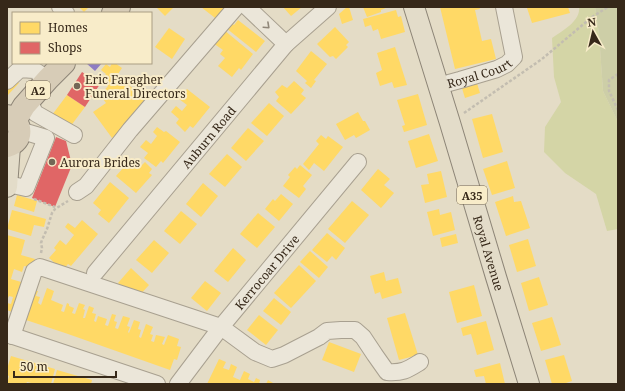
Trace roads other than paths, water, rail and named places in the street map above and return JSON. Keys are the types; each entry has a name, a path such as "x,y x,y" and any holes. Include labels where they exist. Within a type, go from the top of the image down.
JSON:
{"highway":[{"name":"A2","path":"12,132 24,106 63,64"}],"main road":[{"name":"Royal Avenue","path":"414,7 529,384"},
{"path":"7,185 12,132"}],"street":[{"path":"77,192 86,186 130,130 236,7"},
{"path":"247,7 286,44"},
{"name":"Auburn Road","path":"95,273 286,44 328,7"},
{"name":"Royal Court","path":"438,86 496,69 507,64 514,57 504,7"},
{"path":"7,81 20,69 34,70 48,79"},
{"path":"29,100 35,113 74,135"},
{"path":"7,185 26,188 46,138 12,132"},
{"name":"Kerrocoar Drive","path":"178,384 220,327 358,162"},
{"path":"157,384 10,335 34,271 40,267 220,327 256,352 272,359 284,355 319,337 327,331 355,330 363,336 374,355 387,372 397,373 405,371 420,362"}],"place":[{"name":"Eric Faragher Funeral Directors","path":"77,86"},
{"name":"Aurora Brides","path":"52,162"}]}
